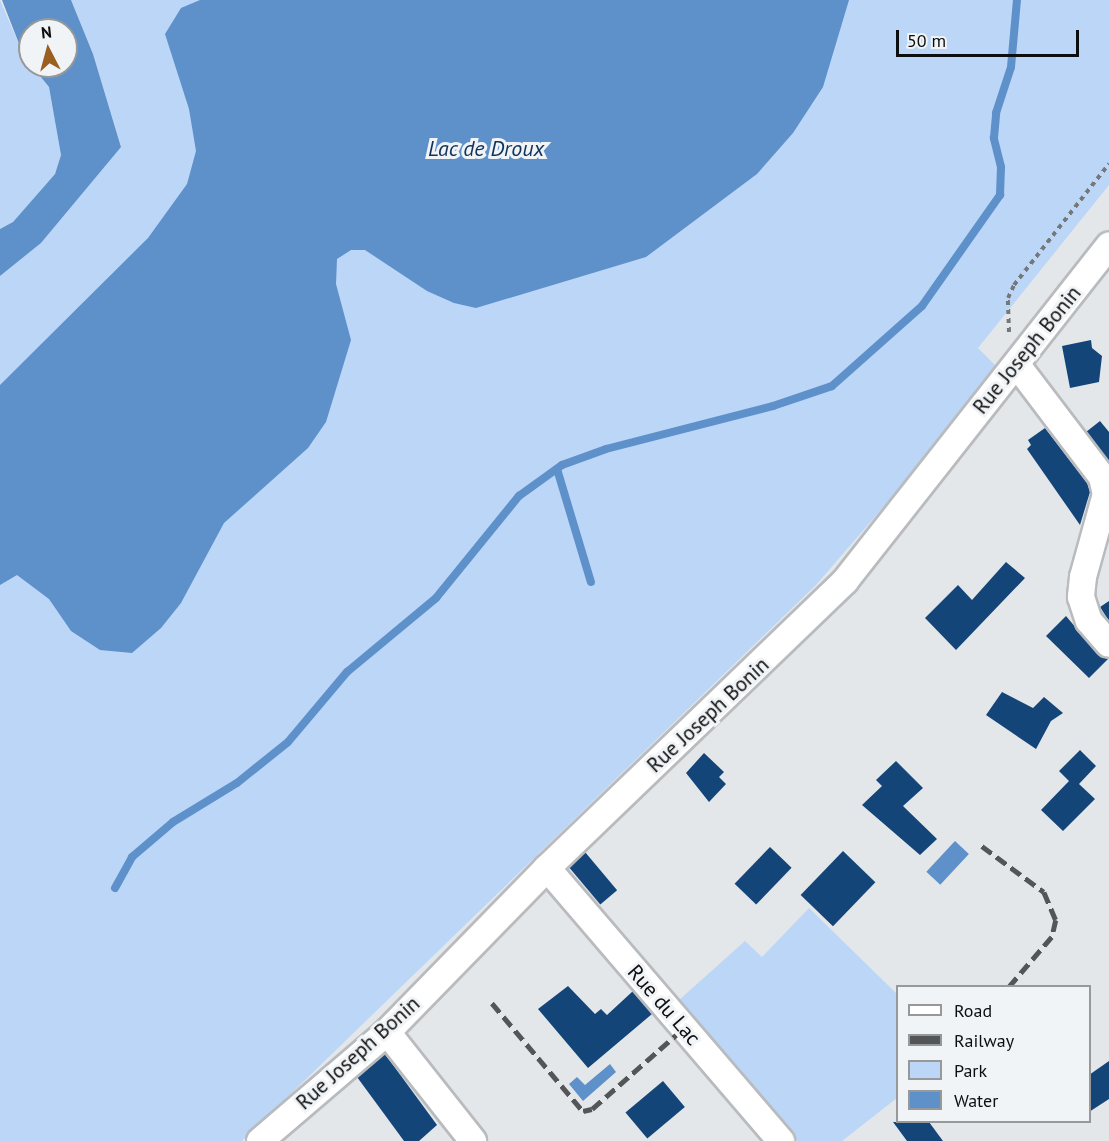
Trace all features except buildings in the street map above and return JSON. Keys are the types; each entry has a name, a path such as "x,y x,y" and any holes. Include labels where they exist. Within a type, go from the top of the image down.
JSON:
{"street":[{"name":"Rue Joseph Bonin","path":"260,1141 387,1032 547,868 845,581 1109,246"},
{"path":"1017,365 1102,477 1106,494 1083,577 1081,597 1089,621 1109,644"},
{"name":"Rue du Lac","path":"547,868 780,1141"},
{"path":"387,1032 473,1141"}],"path":[{"path":"1017,365 1007,327 1008,298 1014,285 1109,164"}],"green space":[{"path":"0,0 18,42 18,78 42,78 49,87 61,155 55,174 13,222 0,229"},
{"path":"71,0 1109,0 1109,185 978,348 1001,371 816,585 242,1141 0,1141 0,276 41,243 121,146 93,54"},
{"path":"809,908 896,993 896,1099 842,1141 798,1141 679,1000 745,941 762,957"}],"water":[{"path":"2,0 71,0 93,54 121,147 41,243 0,276 0,229 13,222 55,174 61,155 49,87 42,78 78,78 78,18 18,18 18,41"},
{"name":"Lac de Droux","path":"200,0 849,0 823,87 793,133 757,174 646,257 476,308 454,303 427,291 365,250 351,250 337,259 336,284 351,340 326,422 308,448 224,523 181,603 161,628 132,653 100,650 71,631 49,599 17,575 0,585 0,385 148,238 187,184 196,151 189,109 165,34 181,8"},
{"path":"955,841 969,854 940,885 926,872"},
{"path":"610,1064 616,1072 583,1101 569,1084 577,1077 585,1085"}],"waterway":[{"path":"115,888 132,857 173,822 237,783 288,742 347,672 436,598 519,496 562,465 606,449 773,406 832,386 922,306 1000,195 1001,167 994,138 996,113 1011,67 1017,0"},
{"path":"557,469 591,582"}],"railway":[{"path":"982,846 1044,892 1056,920 1052,937 1011,985"},
{"path":"492,1003 583,1111 592,1109 676,1035"}]}
